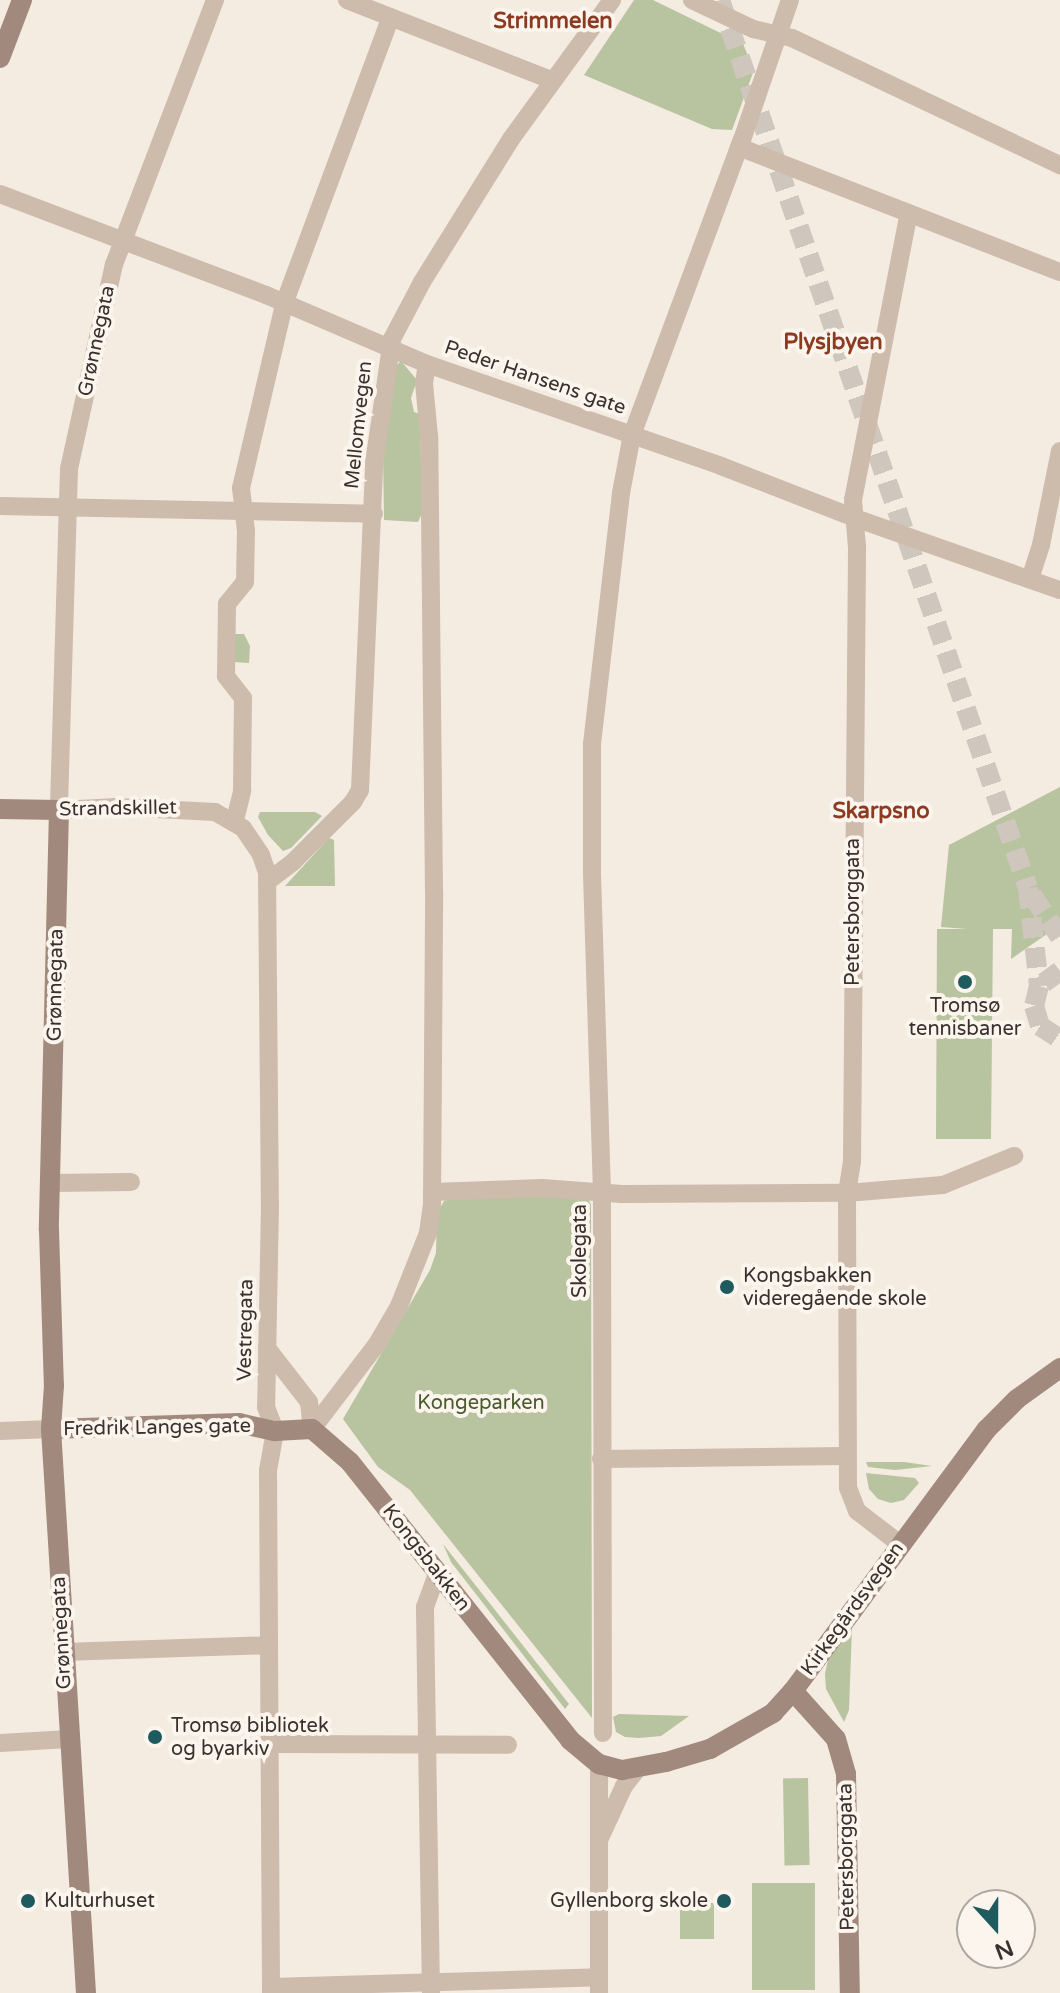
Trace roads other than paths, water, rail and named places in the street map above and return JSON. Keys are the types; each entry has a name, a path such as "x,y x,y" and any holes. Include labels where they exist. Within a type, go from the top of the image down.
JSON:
{"street":[{"path":"0,58 22,0"},
{"name":"Grønnegata","path":"86,1993 51,1429 54,1385 50,1183 69,469 114,264 215,0"},
{"path":"347,0 551,80"},
{"name":"Mellomvegen","path":"268,881 293,862 353,802 360,790 377,437 390,346 422,282 551,80 612,0"},
{"path":"692,0 776,37 792,38 1060,165"},
{"name":"Skolegata","path":"603,1733 602,1192 592,768 620,502 632,435 790,0"},
{"path":"235,820 242,791 243,698 226,676 226,618 227,604 245,582 246,531 241,510 241,488 284,304 391,17"},
{"path":"739,147 1060,272"},
{"name":"Peder Hansens gate","path":"0,194 390,346 427,364 1060,590"},
{"name":"Petersborggata","path":"900,1544 852,1505 846,1456 847,1193 852,1162 857,480 909,213"},
{"path":"312,1429 377,1344 399,1306 428,1233 432,1192 434,892 429,436 424,383 427,364"},
{"path":"1030,579 1041,545 1060,451"},
{"path":"0,506 374,514"},
{"name":"Strandskillet","path":"0,809 190,809 215,812 235,820"},
{"name":"Vestregata","path":"235,820 256,845 268,881 266,1407 275,1431 268,1470 271,1990"},
{"path":"432,1192 542,1188 602,1192 847,1193 943,1185 1014,1156"},
{"path":"50,1183 131,1182"},
{"path":"267,1348 309,1402 312,1429"},
{"name":"Kirkegårdsvegen","path":"599,1764 622,1770 688,1757 729,1741 773,1713 793,1691 900,1544 1000,1415 1060,1368"},
{"name":"Fredrik Langes gate","path":"0,1431 239,1423 275,1431 312,1429"},
{"name":"Kongsbakken","path":"312,1429 350,1462 561,1731 599,1764"},
{"path":"601,1459 846,1456"},
{"path":"431,1988 425,1607 438,1571"},
{"path":"63,1652 269,1645"},
{"name":"Petersborggata","path":"793,1691 832,1733 846,1774 850,1993"},
{"path":"0,1743 69,1739"},
{"path":"268,1744 508,1745"},
{"path":"271,1990 599,1985 600,1838 596,1801 599,1764"},
{"path":"600,1838 624,1786 639,1767"}],"tunnel":[{"path":"720,0 1028,888 1039,986"},
{"path":"1032,895 1060,937"},
{"path":"1060,971 1039,986 1034,1006 1040,1026 1060,1039"}],"place":[{"name":"Tromsø tennisbaner","path":"965,982"},
{"name":"Kongsbakken videregående skole","path":"727,1287"},
{"name":"Tromsø bibliotek og byarkiv","path":"155,1737"},
{"name":"Kulturhuset","path":"28,1901"},
{"name":"Gyllenborg skole","path":"724,1901"}],"district":[{"name":"Strimmelen","path":"553,22"},
{"name":"Plysjbyen","path":"833,343"},
{"name":"Skarpsno","path":"881,812"}],"park label":[{"name":"Kongeparken","path":"481,1403"}]}
